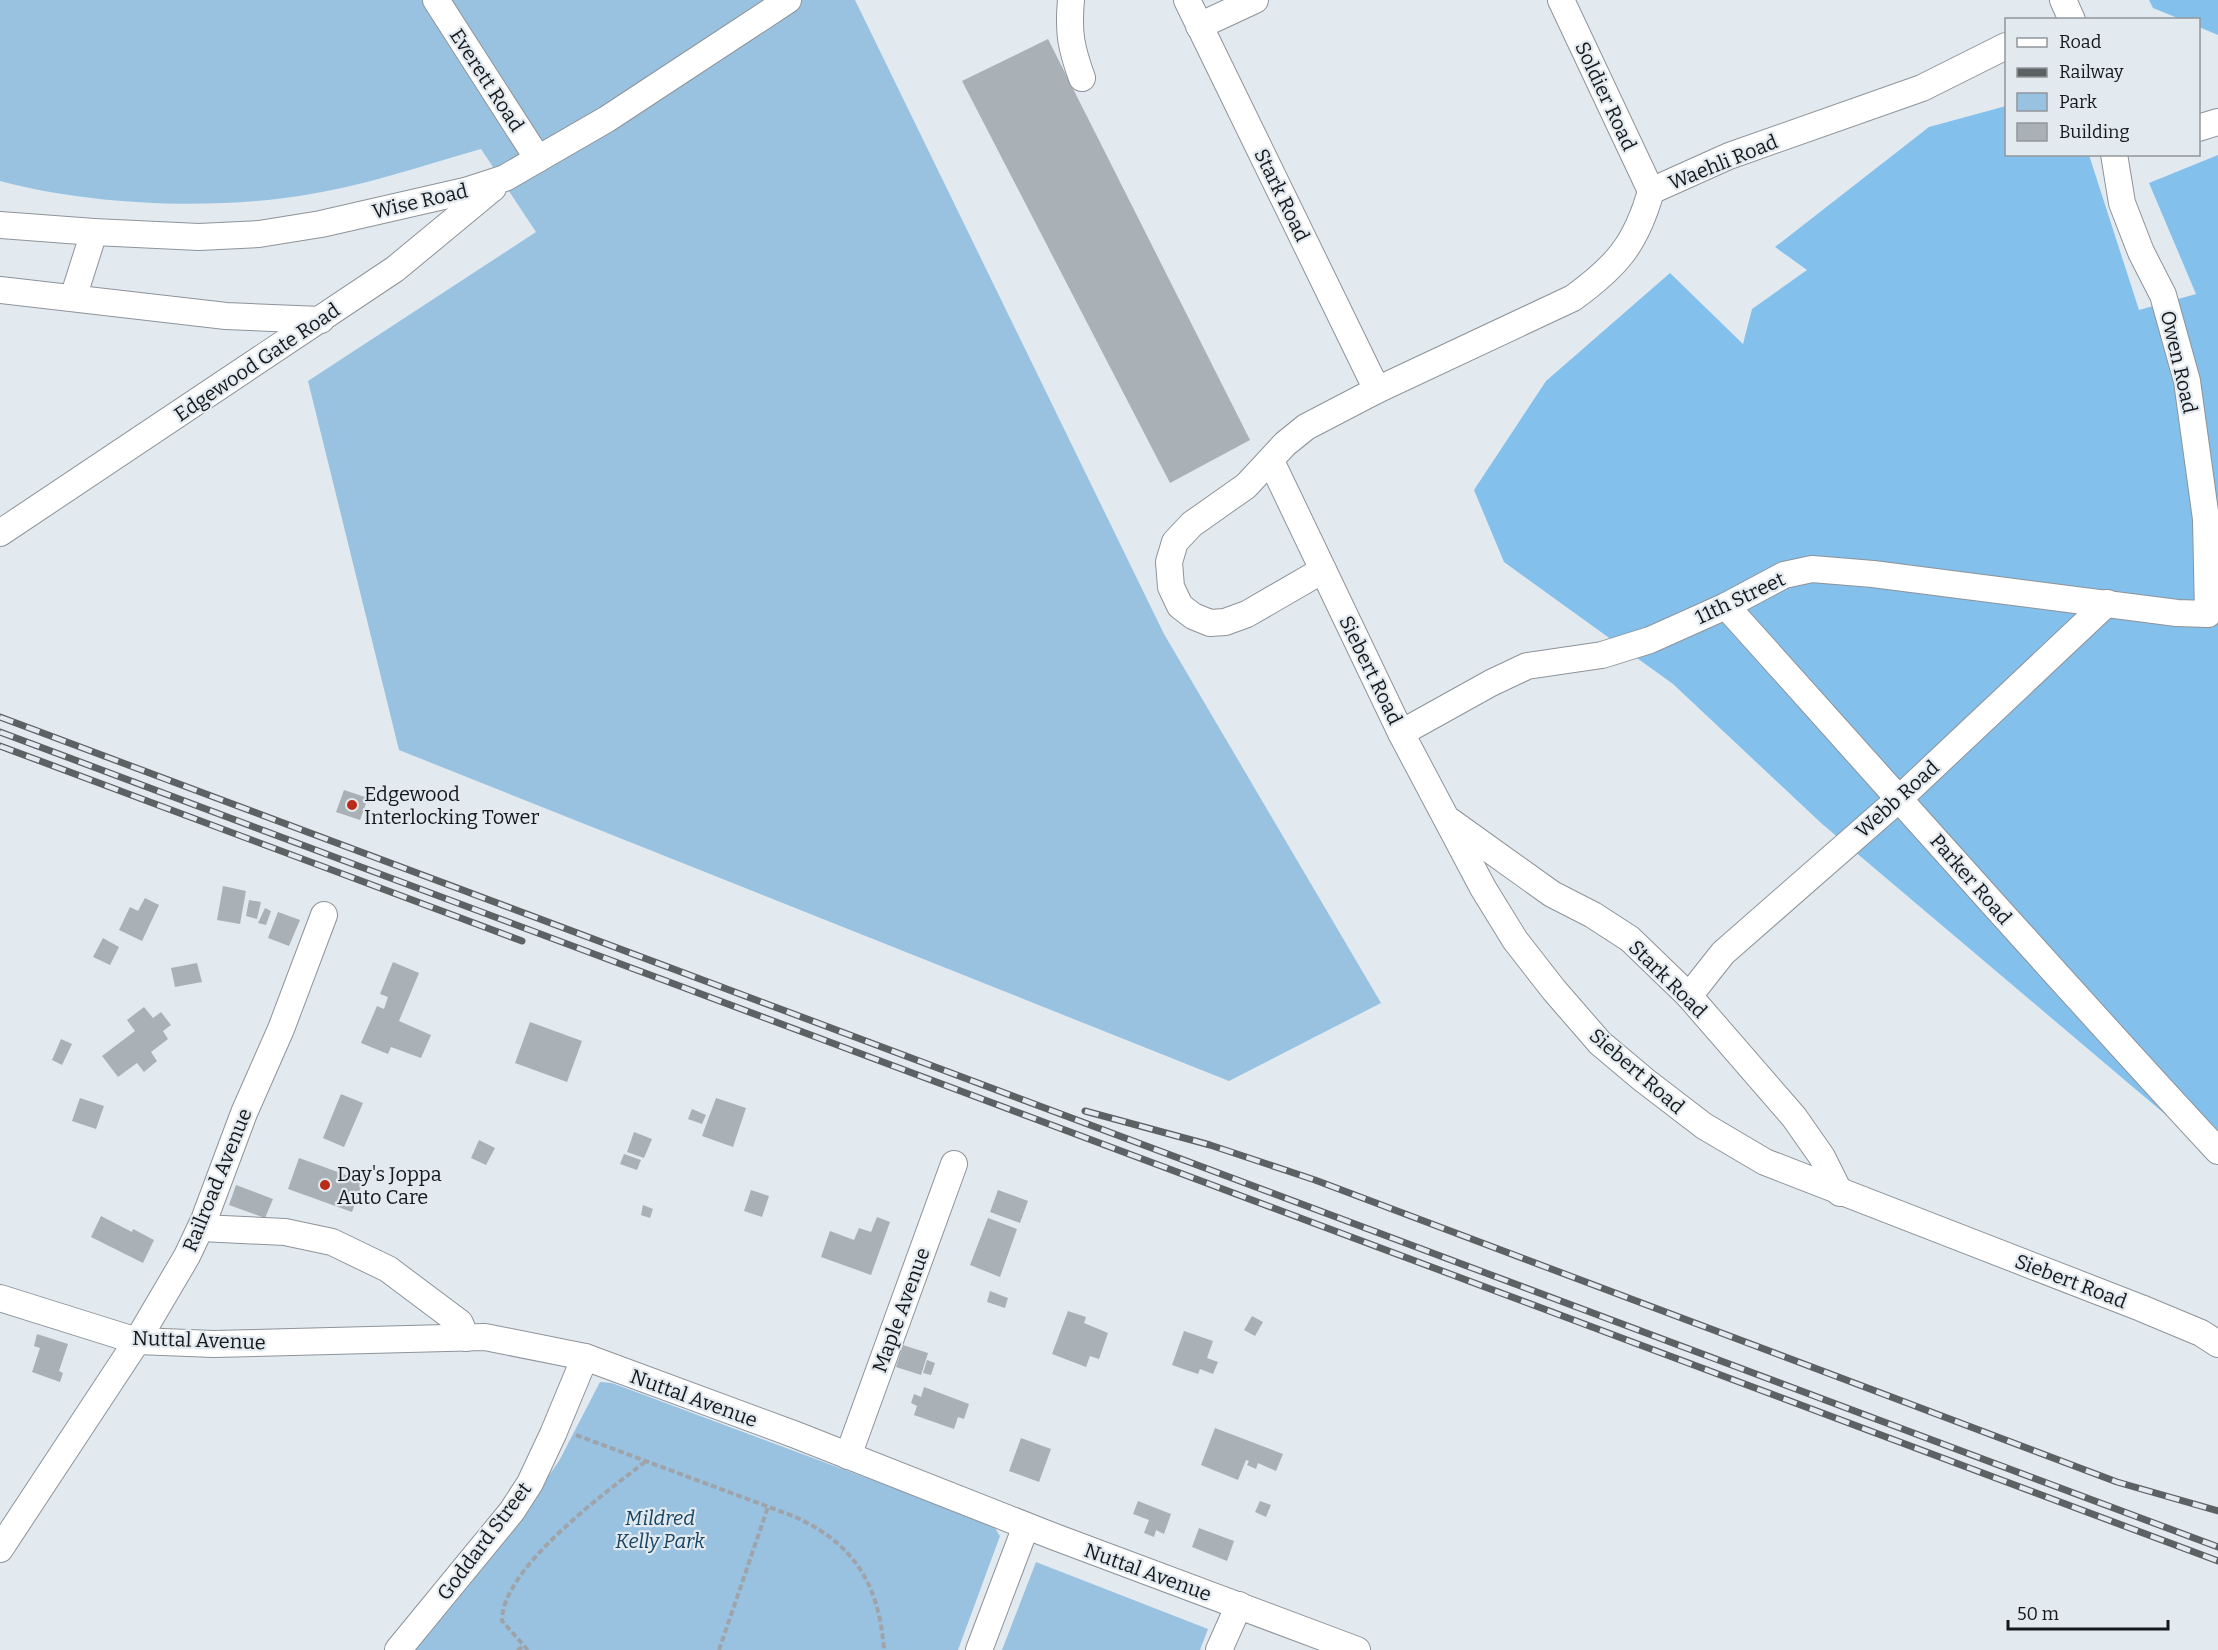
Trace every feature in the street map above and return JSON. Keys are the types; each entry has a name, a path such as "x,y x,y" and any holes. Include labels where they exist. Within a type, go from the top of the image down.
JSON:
{"street":[{"name":"Everett Road","path":"436,0 538,159"},
{"name":"Wise Road","path":"0,225 199,237 259,234 321,224 419,203 505,178 607,119 788,0"},
{"path":"1071,0 1068,28 1074,57 1082,78"},
{"name":"Stark Road","path":"1187,0 1377,390"},
{"path":"1199,26 1255,0"},
{"name":"Soldier Road","path":"1561,0 1652,191"},
{"name":"Waehli Road","path":"1323,570 1247,614 1225,622 1210,623 1193,616 1180,606 1171,587 1169,562 1175,542 1192,524 1246,486 1285,444 1306,427 1377,390 1580,293 1613,266 1628,246 1643,220 1652,191 1729,156 1922,88 2005,47"},
{"path":"2200,128 2218,122"},
{"name":"Owen Road","path":"2116,156 2122,203 2141,252 2163,295 2187,381 2206,519 2208,614"},
{"name":"Edgewood Gate Road","path":"0,533 395,269 505,178"},
{"path":"73,298 94,232"},
{"path":"0,290 226,316 321,320"},
{"name":"Siebert Road","path":"1271,461 1401,733 1483,888 1515,940 1600,1043 1704,1126 1765,1162 2141,1308 2201,1333 2218,1344"},
{"name":"11th Street","path":"1401,733 1491,682 1527,666 1602,655 1650,640 1726,606 1784,575 1812,570 1873,574 2177,613 2208,614"},
{"name":"Webb Road","path":"1689,996 1723,953 1900,798 2107,603"},
{"name":"Parker Road","path":"1726,606 1900,798 2032,949 2218,1151"},
{"name":"Stark Road","path":"1445,817 1552,894 1593,915 1630,939 1689,996 1794,1117 1822,1157 1840,1193"},
{"name":"Railroad Avenue","path":"0,1549 136,1341 187,1256 201,1228 244,1113 281,1029 324,915"},
{"name":"Maple Avenue","path":"848,1456 954,1164"},
{"path":"201,1228 285,1232 332,1242 388,1269 460,1323 466,1338"},
{"name":"Nuttal Avenue","path":"0,1298 136,1341 214,1344 485,1337 585,1358 1357,1650"},
{"name":"Goddard Street","path":"398,1650 512,1511 530,1483 585,1358"},
{"path":"979,1650 1026,1526"},
{"path":"1219,1650 1239,1605"}],"path":[{"path":"570,1433 768,1507 813,1525 834,1538 848,1553 874,1597 882,1624 884,1650"},
{"path":"517,1650 526,1648 502,1621 502,1612 516,1584 551,1539 645,1461"},
{"path":"719,1650 768,1507"}],"green space":[{"path":"0,0 855,0 1164,634 1381,1003 1229,1081 399,750 308,381 536,232 481,149 322,192 226,203 149,203 110,200 35,189 0,181"},
{"name":"Mildred Kelly Park","path":"600,1382 612,1383 993,1525 1000,1536 958,1650 412,1650 521,1515 559,1461"},
{"path":"1036,1562 1208,1629 1200,1650 1002,1650"}],"shaded area":[{"path":"2149,0 2218,0 2218,35 2200,27 2200,18 2178,18 2153,8"},
{"path":"2005,106 2005,156 2089,156 2139,310 2196,294 2149,183 2218,155 2218,1159 1821,823 1673,684 1504,562 1474,490 1546,381 1670,273 1743,344 1752,309 1807,270 1775,247 1929,127"}],"building":[{"path":"1048,39 1250,440 1170,483 962,81"},
{"name":"Edgewood Interlocking Tower","path":"344,790 368,798 360,820 336,812"},
{"path":"223,886 246,891 240,924 217,920"},
{"path":"145,898 159,905 142,941 119,930 130,907 138,911"},
{"path":"249,900 261,902 257,919 246,916"},
{"path":"265,908 271,911 266,925 258,923"},
{"path":"278,912 300,920 289,946 268,938"},
{"path":"103,938 119,947 110,965 93,957"},
{"path":"393,962 419,973 399,1021 431,1035 421,1058 391,1047 388,1054 361,1043 377,1006 384,1009 388,997 380,994"},
{"path":"197,963 202,982 175,987 171,968"},
{"path":"144,1007 153,1018 161,1012 171,1025 163,1031 168,1039 151,1052 157,1061 144,1072 137,1063 118,1077 102,1056 135,1031 127,1020"},
{"path":"530,1022 582,1041 567,1082 515,1063"},
{"path":"61,1039 72,1044 62,1065 52,1060"},
{"path":"341,1094 363,1103 344,1147 323,1138"},
{"path":"80,1098 104,1106 96,1129 72,1121"},
{"path":"716,1098 746,1108 733,1147 702,1136"},
{"path":"692,1109 706,1115 702,1124 688,1119"},
{"path":"634,1132 652,1139 644,1158 627,1152"},
{"path":"479,1140 495,1148 486,1165 471,1158"},
{"path":"624,1154 641,1160 637,1170 620,1164"},
{"name":"Day's Joppa Auto Care","path":"299,1158 363,1181 352,1212 288,1189"},
{"path":"236,1185 273,1199 265,1218 229,1205"},
{"path":"751,1190 769,1196 762,1217 744,1211"},
{"path":"998,1190 1028,1201 1020,1223 990,1212"},
{"path":"643,1205 653,1209 650,1218 641,1215"},
{"path":"101,1216 154,1240 143,1263 91,1237"},
{"path":"877,1217 890,1222 871,1275 821,1257 830,1231 854,1240 859,1228 871,1232"},
{"path":"988,1218 1017,1229 1000,1277 970,1265"},
{"path":"990,1291 1008,1298 1005,1308 987,1302"},
{"path":"1068,1311 1086,1317 1084,1323 1108,1333 1099,1359 1090,1356 1086,1367 1052,1354"},
{"path":"1252,1316 1263,1322 1255,1336 1244,1330"},
{"path":"1184,1331 1213,1341 1207,1358 1218,1362 1213,1374 1200,1369 1198,1374 1172,1365"},
{"path":"37,1334 68,1344 59,1371 63,1373 60,1382 32,1372 40,1348 34,1346"},
{"path":"903,1345 928,1353 921,1375 896,1367"},
{"path":"927,1360 935,1363 931,1375 923,1373"},
{"path":"924,1387 969,1404 964,1419 958,1417 954,1429 914,1415 917,1406 911,1403 914,1394 921,1397"},
{"path":"1215,1428 1283,1454 1276,1471 1258,1463 1256,1469 1247,1465 1249,1461 1246,1460 1238,1480 1201,1465"},
{"path":"1021,1438 1051,1449 1039,1482 1009,1471"},
{"path":"1138,1501 1171,1514 1164,1534 1156,1530 1154,1537 1144,1533 1149,1520 1133,1514"},
{"path":"1260,1501 1271,1505 1266,1517 1255,1512"},
{"path":"1199,1528 1234,1541 1227,1561 1192,1547"}],"railway":[{"path":"0,717 2218,1547"},
{"path":"0,732 2218,1561"},
{"path":"0,746 522,941"},
{"path":"1085,1111 1210,1145 1315,1180 2117,1482 2218,1511"}],"place":[{"name":"Edgewood Interlocking Tower","path":"352,805"},
{"name":"Day's Joppa Auto Care","path":"325,1185"}]}
